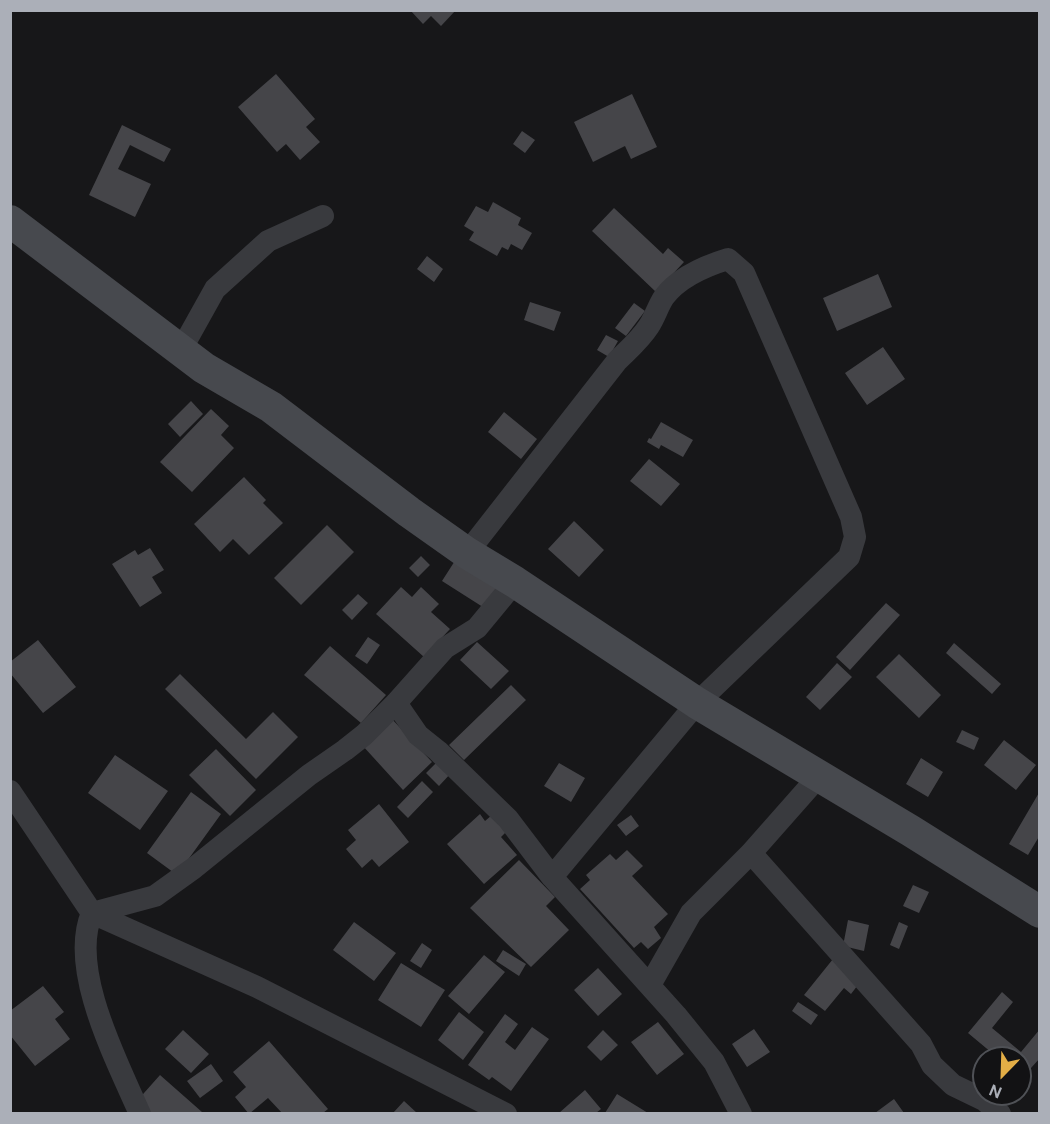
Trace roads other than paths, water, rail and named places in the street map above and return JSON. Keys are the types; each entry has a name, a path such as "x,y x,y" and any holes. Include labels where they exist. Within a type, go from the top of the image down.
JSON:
{"street":[{"path":"181,350 215,289 268,241 323,216"},
{"path":"10,221 204,368 271,407 400,506 467,553 515,582 696,703 911,831 1040,912"},
{"path":"467,553 617,361 635,344 649,326 665,296 683,280 704,267 728,259 744,273 851,517 855,537 849,557 696,703 552,877"},
{"path":"92,913 155,896 194,868 309,775 345,750 396,703 445,648 477,628 515,582"},
{"path":"396,703 418,735 438,751 508,819 552,877 650,986 714,1062 741,1113"},
{"path":"650,986 691,913 751,853 819,776"},
{"path":"10,791 17,807 92,913 258,987 504,1113"},
{"path":"751,853 921,1044 932,1065 953,1085 984,1100 1000,1113"},
{"path":"92,913 87,925 86,966 102,1026 140,1113"}]}
